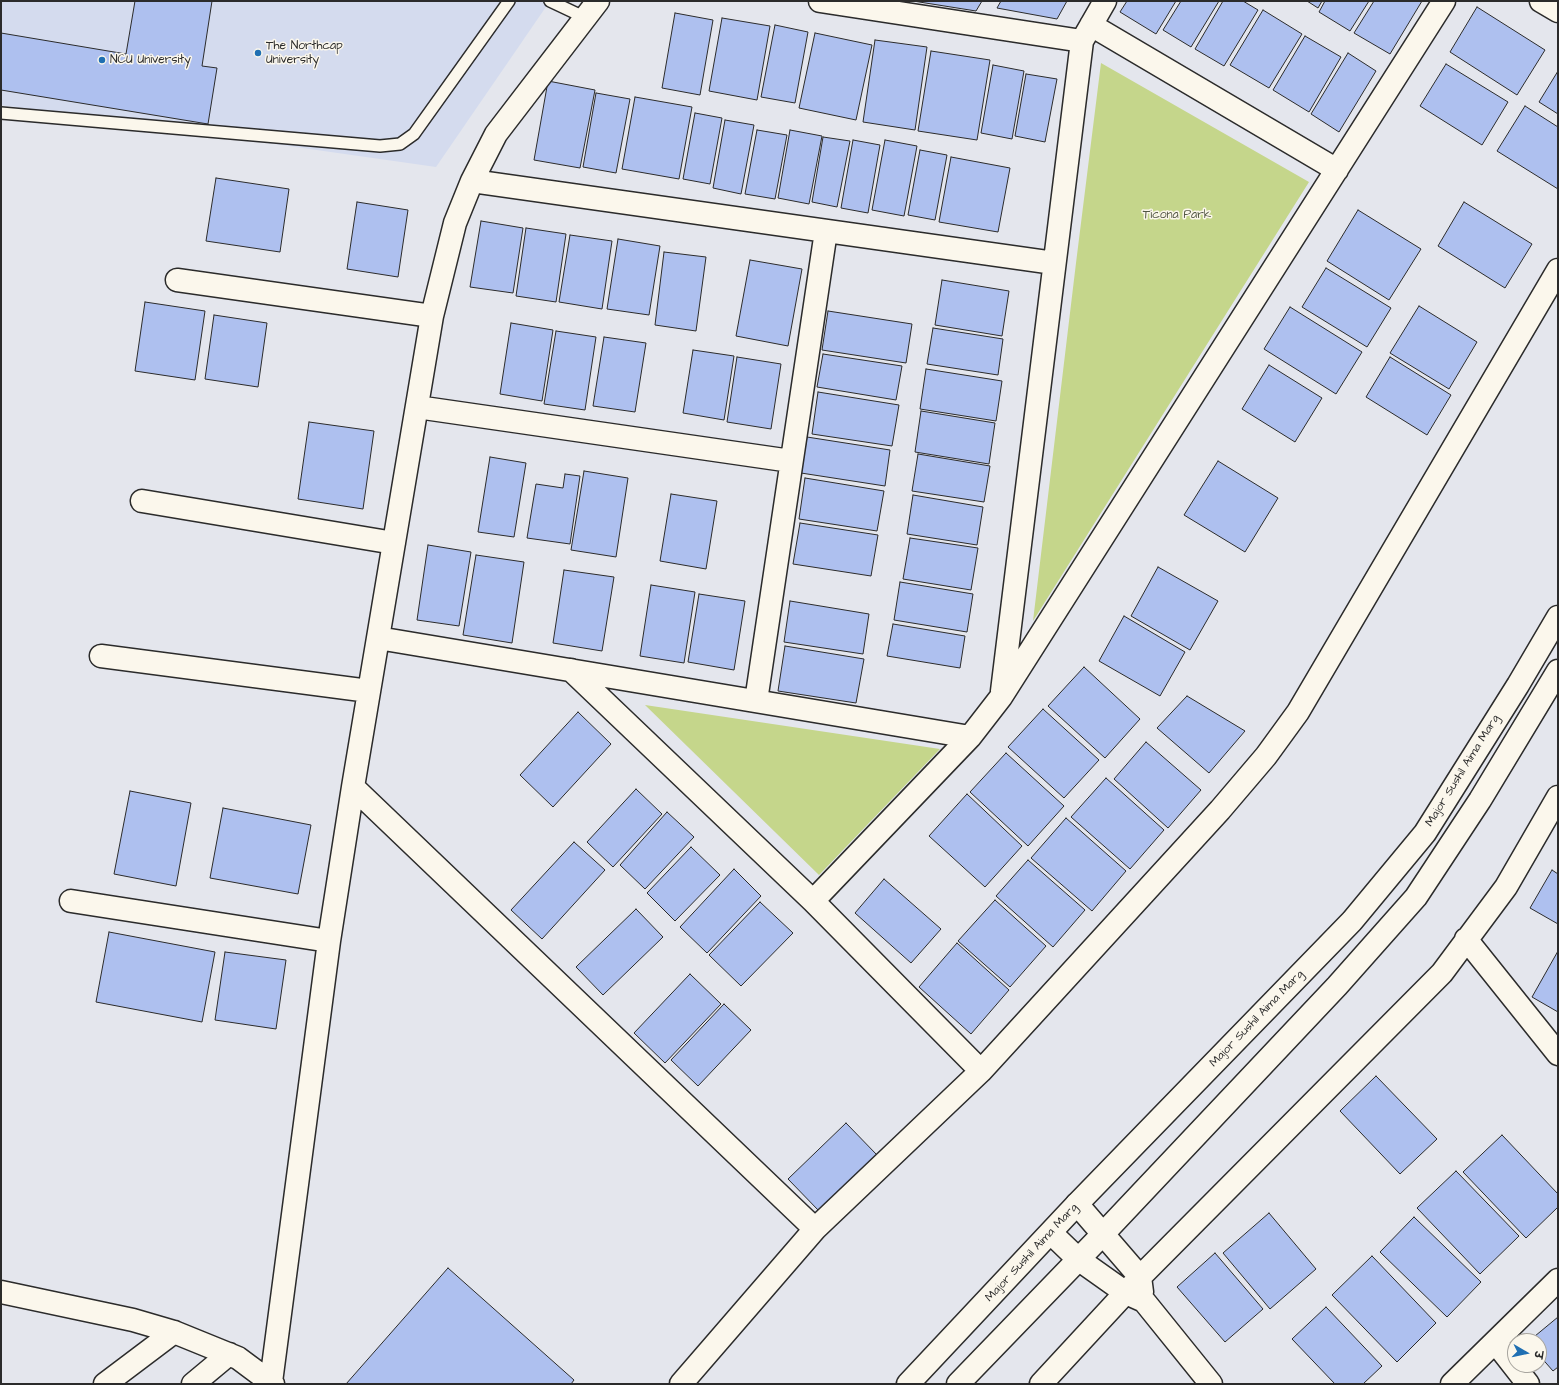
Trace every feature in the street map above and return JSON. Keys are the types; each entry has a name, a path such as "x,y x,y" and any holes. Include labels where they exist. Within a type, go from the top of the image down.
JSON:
{"street":[{"path":"820,1 880,6 1086,33 1337,170"},
{"path":"1001,696 1054,263 1086,33 1106,1"},
{"path":"813,901 970,737 1001,696 1444,1"},
{"path":"1541,1 1558,11"},
{"path":"1,1292 132,1320 174,1332 238,1358 272,1383 329,941 353,787 432,316 455,223 472,181 496,134 592,9"},
{"path":"472,181 1054,263"},
{"path":"756,701 826,231"},
{"path":"681,1384 815,1229 981,1071 1220,810 1266,756 1298,712 1558,270"},
{"path":"177,280 432,316"},
{"path":"417,407 791,461"},
{"path":"142,501 394,543"},
{"name":"Major Sushil Aima Marg","path":"908,1384 1077,1204 1352,921 1425,832 1505,705 1558,617"},
{"path":"378,638 970,737"},
{"path":"102,656 369,691"},
{"path":"571,670 813,901 981,1071"},
{"path":"958,1384 1102,1235 1337,986 1416,897 1480,800 1558,671"},
{"path":"353,787 815,1229"},
{"path":"1041,1384 1136,1290 1442,973 1506,887 1558,797"},
{"path":"71,901 329,941"},
{"path":"1466,940 1558,1054"},
{"path":"1077,1204 1102,1235 1136,1290 1212,1384"},
{"path":"1051,1233 1078,1259 1136,1290"},
{"path":"1452,1384 1496,1343 1558,1280"},
{"path":"105,1384 174,1332"},
{"path":"1496,1343 1528,1384"},
{"path":"193,1384 229,1354"}],"lane":[{"path":"1,113 372,145 400,144 414,134 509,1"},
{"path":"550,1 592,9"}],"shaded area":[{"name":"The Northcap University","path":"1,1 550,1 436,167 1,105"}],"green space":[{"name":"Ticona Park","path":"1101,63 1309,182 1033,621 1076,263"},
{"path":"645,705 940,749 819,875"}],"building":[{"name":"NCU University","path":"135,1 212,1 202,66 217,68 208,124 1,90 1,33 126,54"},
{"path":"913,1 982,1 976,11"},
{"path":"1001,1 1067,1 1057,19 997,8"},
{"path":"1127,1 1176,1 1156,34 1120,12"},
{"path":"1181,1 1219,1 1191,47 1163,30"},
{"path":"1223,1 1243,1 1258,10 1224,66 1195,49"},
{"path":"1307,1 1322,1 1318,8"},
{"path":"1325,1 1369,1 1350,31 1319,12"},
{"path":"1374,1 1422,1 1390,54 1354,33"},
{"path":"1477,7 1545,50 1517,95 1450,52"},
{"path":"1263,10 1302,34 1269,88 1230,65"},
{"path":"675,13 713,20 700,95 662,88"},
{"path":"722,18 770,26 757,100 709,91"},
{"path":"775,25 808,32 795,103 761,97"},
{"path":"815,33 872,45 856,120 799,108"},
{"path":"1305,36 1341,57 1309,112 1273,90"},
{"path":"875,40 927,47 915,130 863,122"},
{"path":"931,51 990,60 977,140 918,131"},
{"path":"1348,53 1376,71 1339,132 1311,114"},
{"path":"1446,64 1508,102 1482,145 1420,106"},
{"path":"993,65 1024,71 1012,139 981,133"},
{"path":"1558,71 1558,114 1539,102"},
{"path":"1026,74 1057,79 1045,142 1015,136"},
{"path":"548,81 595,90 580,168 534,160"},
{"path":"596,93 630,99 616,173 583,167"},
{"path":"635,97 692,107 679,179 622,169"},
{"path":"1525,106 1558,127 1558,189 1497,151"},
{"path":"695,113 722,118 710,184 683,179"},
{"path":"725,120 754,125 741,194 713,188"},
{"path":"757,130 787,135 775,199 745,194"},
{"path":"790,130 822,136 809,204 778,198"},
{"path":"823,137 850,141 837,207 812,202"},
{"path":"853,140 880,145 868,213 841,208"},
{"path":"885,140 917,146 904,216 872,210"},
{"path":"920,150 947,155 935,220 908,215"},
{"path":"951,157 1010,168 998,232 939,222"},
{"path":"216,178 289,189 280,252 206,241"},
{"path":"357,202 408,210 398,277 347,269"},
{"path":"1464,202 1532,244 1505,288 1438,246"},
{"path":"1358,210 1421,249 1389,300 1327,261"},
{"path":"481,221 523,228 513,293 470,287"},
{"path":"526,228 566,234 556,302 516,296"},
{"path":"570,235 612,241 602,309 559,302"},
{"path":"618,239 660,246 649,315 607,309"},
{"path":"664,252 706,257 696,331 655,325"},
{"path":"750,260 802,269 788,346 736,336"},
{"path":"1326,268 1391,308 1367,347 1302,307"},
{"path":"942,280 1009,291 1002,336 935,325"},
{"path":"145,302 205,311 195,380 135,371"},
{"path":"1419,306 1477,342 1449,389 1390,353"},
{"path":"1290,307 1362,352 1336,394 1264,349"},
{"path":"828,311 912,324 906,363 822,350"},
{"path":"214,315 267,323 258,387 205,379"},
{"path":"511,323 553,330 542,401 500,394"},
{"path":"933,328 1003,339 998,375 927,364"},
{"path":"556,331 596,337 585,410 544,404"},
{"path":"604,337 646,343 635,412 593,406"},
{"path":"693,350 734,356 724,420 683,413"},
{"path":"823,354 902,366 896,400 817,387"},
{"path":"737,357 781,364 771,429 727,422"},
{"path":"1390,357 1451,395 1427,435 1366,397"},
{"path":"1269,365 1322,398 1295,442 1242,409"},
{"path":"926,369 1002,381 996,421 920,409"},
{"path":"818,392 899,405 892,446 812,434"},
{"path":"921,411 995,423 989,464 915,452"},
{"path":"309,422 374,431 363,509 298,499"},
{"path":"807,437 890,450 885,486 801,473"},
{"path":"918,454 990,466 984,502 912,491"},
{"path":"490,457 526,463 514,537 478,532"},
{"path":"1218,461 1278,498 1245,552 1184,515"},
{"path":"584,471 628,478 616,557 571,550"},
{"path":"565,474 580,476 570,544 527,538 536,484 563,488"},
{"path":"805,478 884,491 877,531 799,519"},
{"path":"671,494 717,501 706,569 660,561"},
{"path":"913,495 983,507 977,545 907,534"},
{"path":"800,523 878,535 871,576 793,564"},
{"path":"910,538 978,548 971,590 903,579"},
{"path":"428,545 471,552 459,626 417,620"},
{"path":"476,555 524,562 512,643 463,635"},
{"path":"1158,567 1218,601 1190,650 1131,616"},
{"path":"564,570 614,577 602,651 553,643"},
{"path":"900,582 973,594 967,632 894,620"},
{"path":"651,585 695,592 684,663 640,656"},
{"path":"699,594 745,601 734,670 688,662"},
{"path":"790,601 869,614 863,654 784,642"},
{"path":"1124,616 1185,652 1160,696 1099,661"},
{"path":"893,624 965,636 960,668 887,656"},
{"path":"785,646 864,659 856,703 778,691"},
{"path":"1084,667 1140,719 1105,758 1048,706"},
{"path":"1187,696 1245,731 1209,773 1157,728"},
{"path":"1043,709 1099,760 1064,798 1008,747"},
{"path":"578,712 611,744 553,807 520,775"},
{"path":"1146,742 1201,790 1168,828 1114,779"},
{"path":"1006,753 1064,806 1028,846 970,792"},
{"path":"1106,778 1164,830 1130,869 1071,817"},
{"path":"636,789 662,814 613,867 587,842"},
{"path":"130,791 191,803 176,886 114,874"},
{"path":"967,794 1022,846 985,887 929,836"},
{"path":"223,808 311,825 298,894 210,878"},
{"path":"667,812 694,837 645,889 620,865"},
{"path":"1066,818 1126,871 1092,911 1031,858"},
{"path":"574,842 605,870 542,939 511,910"},
{"path":"691,847 720,875 675,921 647,893"},
{"path":"1028,860 1085,910 1053,947 996,896"},
{"path":"734,869 761,896 707,953 680,927"},
{"path":"1552,870 1558,874 1558,924 1530,908"},
{"path":"884,879 941,929 911,963 855,913"},
{"path":"995,900 1046,946 1010,987 958,941"},
{"path":"760,902 793,933 741,986 709,955"},
{"path":"636,909 663,937 603,995 576,967"},
{"path":"109,932 215,952 202,1022 96,1002"},
{"path":"957,943 1009,990 971,1034 919,987"},
{"path":"1558,951 1558,1012 1532,997"},
{"path":"225,952 286,960 276,1029 215,1020"},
{"path":"690,974 721,1004 665,1063 634,1033"},
{"path":"724,1004 751,1030 698,1086 671,1060"},
{"path":"1376,1076 1437,1139 1400,1174 1340,1111"},
{"path":"846,1123 877,1155 819,1211 788,1179"},
{"path":"1502,1135 1558,1194 1558,1207 1526,1238 1463,1172"},
{"path":"1456,1171 1519,1236 1480,1274 1417,1208"},
{"path":"1269,1213 1316,1269 1270,1309 1223,1253"},
{"path":"1414,1217 1481,1282 1447,1317 1380,1252"},
{"path":"1215,1253 1263,1309 1225,1342 1177,1287"},
{"path":"1372,1256 1436,1323 1397,1362 1332,1295"},
{"path":"448,1268 574,1380 571,1384 346,1384"},
{"path":"1326,1307 1382,1366 1363,1384 1335,1384 1292,1339"},
{"path":"1558,1317 1558,1367 1553,1371 1547,1364 1547,1333 1539,1333"}],"place":[{"name":"The Northcap University","path":"258,53"},
{"name":"NCU University","path":"102,60"}]}
